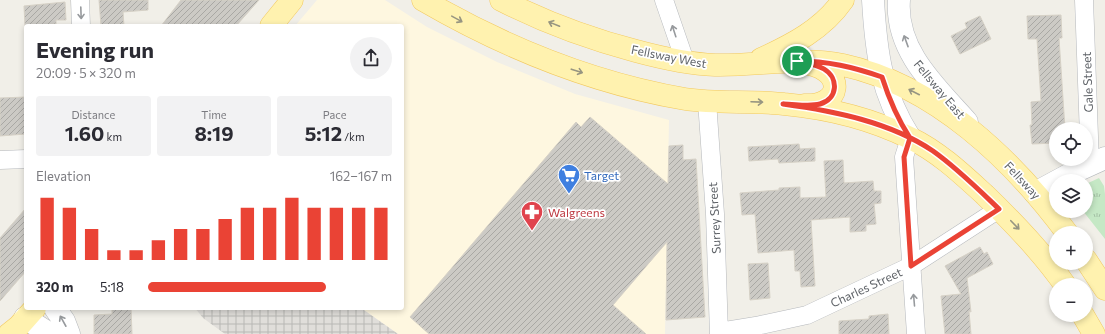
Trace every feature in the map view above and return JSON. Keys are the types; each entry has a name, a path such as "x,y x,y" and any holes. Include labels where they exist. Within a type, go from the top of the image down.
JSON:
{"main road":[{"path":"273,24 292,0"},
{"path":"423,0 488,34 561,65 616,83 685,98 707,101 810,105 820,104 831,97 835,90 834,80 831,75 823,68 797,61"},
{"name":"Fellsway West","path":"501,0 528,13 586,36 650,54 684,61 713,65 749,65 797,61 845,65 882,77 931,102 991,148"},
{"path":"749,65 783,49 814,30 834,12 843,0"},
{"path":"873,0 878,54 882,77 892,107 910,138"},
{"name":"Fellsway East","path":"899,0 902,31 909,50 915,60 933,83 991,148"},
{"path":"783,104 815,109 878,125 910,138 933,151 956,168 999,209 1039,251 1060,278"},
{"name":"Fellsway","path":"991,148 1035,192 1062,226"},
{"path":"1035,192 1097,161"},
{"path":"56,310 64,321 69,334"},
{"path":"9,334 30,313 50,334"},
{"path":"1087,322 1094,334"}],"street":[{"path":"80,0 81,24"},
{"path":"664,0 684,61"},
{"name":"Gale Street","path":"1084,0 1097,161"},
{"name":"Surrey Street","path":"707,101 715,214 719,333"},
{"path":"910,138 904,157 916,334"},
{"path":"0,160 24,159"},
{"name":"Charles Street","path":"719,333 807,315 911,266 999,209"}],"shaded area":[{"path":"317,0 385,0 427,27 497,62 575,94 669,120 665,334 398,334 364,310 404,310 404,24 297,24"},
{"path":"197,310 364,310 398,334 225,334 203,318"}],"green space":[{"path":"1099,178 1104,186 1105,239 1088,218 1093,218 1093,181"}],"building":[{"path":"99,0 148,0 148,10 123,12 124,24 101,24"},
{"path":"181,0 259,0 238,24 163,24"},
{"path":"65,2 66,20 56,20 56,24 25,24 24,6"},
{"path":"1061,15 1062,38 1059,38 1065,122 1049,122 1049,143 1032,144 1030,125 1032,125 1031,102 1041,101 1037,39 1028,39 1027,16"},
{"path":"980,16 991,39 960,54 951,36 967,28 965,23"},
{"path":"24,97 24,134 0,136 0,98"},
{"path":"590,117 668,184 669,146 683,145 683,160 696,159 705,317 666,320 667,242 613,305 646,334 429,334 410,317 576,122 581,127"},
{"path":"799,144 800,149 815,148 815,161 779,163 778,159 749,161 748,147"},
{"path":"843,160 844,183 873,181 874,191 881,191 881,203 874,204 876,224 866,225 866,231 850,232 850,217 811,220 815,286 801,287 800,271 795,271 794,250 758,253 755,214 742,215 740,193 800,187 800,198 826,197 824,161"},
{"path":"24,210 24,273 0,301 0,238"},
{"path":"980,247 984,254 987,252 993,264 967,278 971,312 969,311 971,334 945,334 941,296 961,294 945,266"},
{"path":"768,263 770,298 750,300 748,264"},
{"path":"112,310 131,310 132,334 94,334 94,315 112,314"},
{"path":"888,314 889,334 839,334 839,321 869,319 869,316"}],"place":[{"name":"Target","path":"569,194"},
{"name":"Walgreens","path":"532,232"}],"route":[{"path":"797,61 823,68 834,80 835,90 833,95 827,101 820,104 783,104 833,112 878,125 910,138 933,151 956,168 999,209 911,266 904,157 910,138 892,107 882,77 845,65 797,61"}]}
